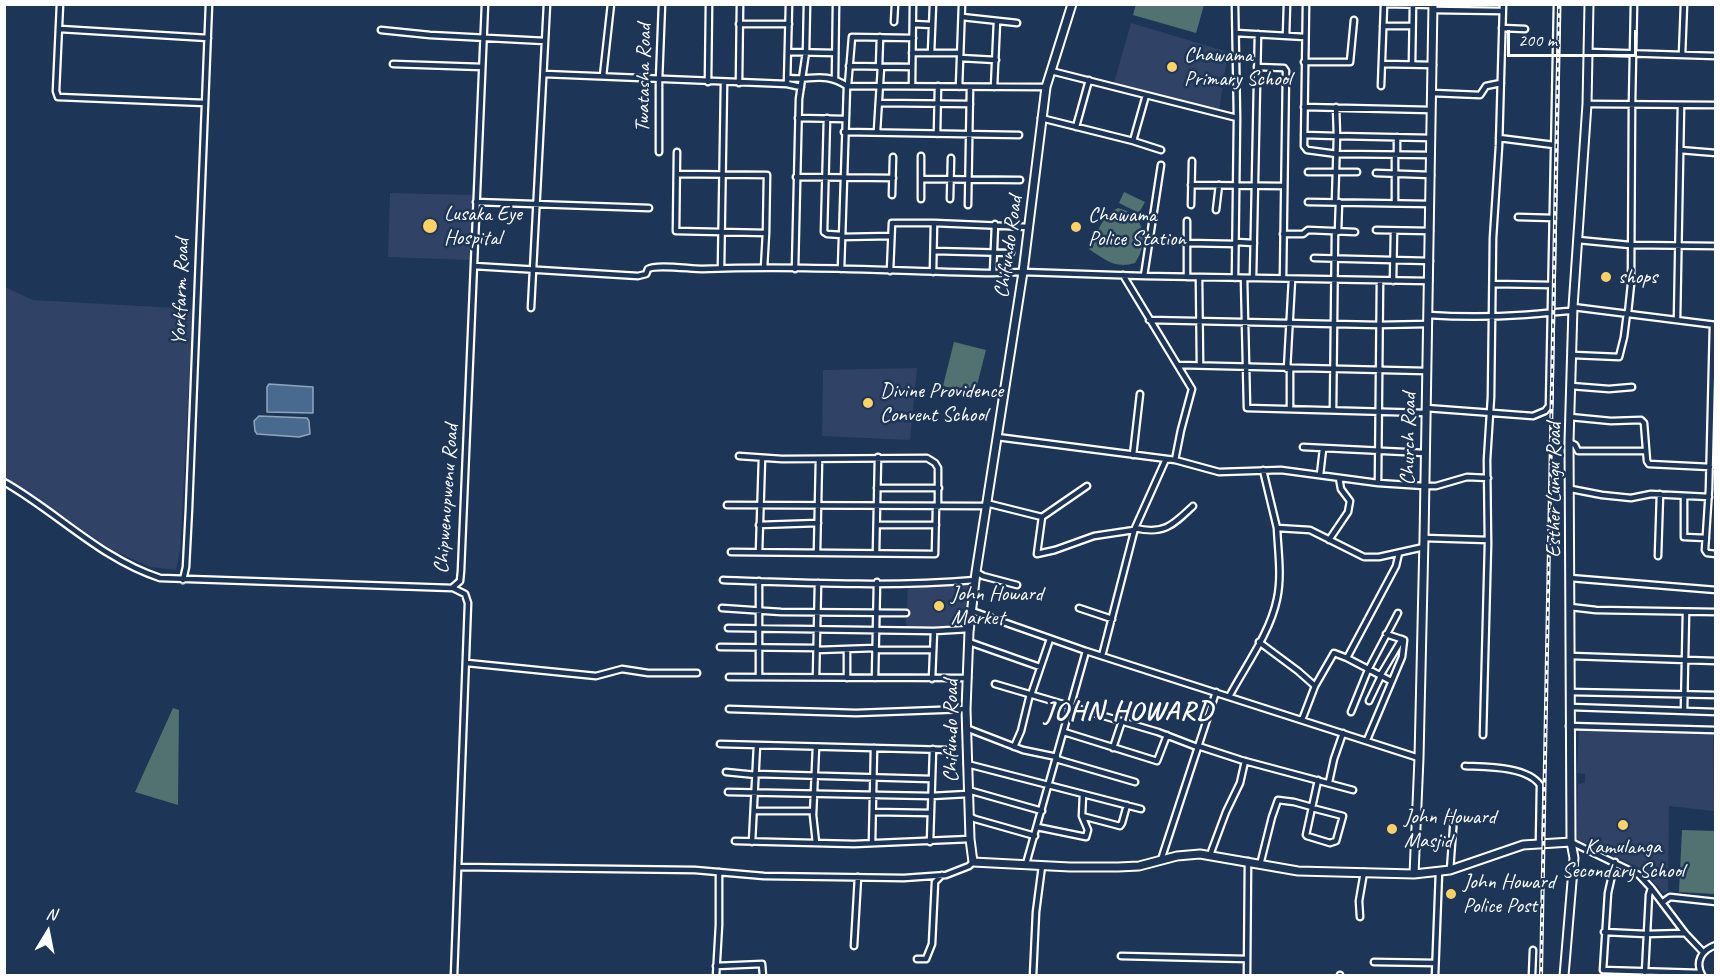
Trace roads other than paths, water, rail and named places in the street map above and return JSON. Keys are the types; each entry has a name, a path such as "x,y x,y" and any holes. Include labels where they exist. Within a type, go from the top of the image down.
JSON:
{"street":[{"path":"60,4 56,91 58,97 205,104"},
{"name":"Yorkfarm Road","path":"183,580 186,567 189,509 210,4"},
{"name":"Chipwenupwenu Road","path":"4,482 119,560 144,573 160,578 452,588 460,580 461,571 484,4"},
{"path":"531,308 547,4"},
{"path":"603,75 611,4"},
{"name":"Twatasha Road","path":"659,152 662,4"},
{"path":"708,82 709,4"},
{"path":"739,83 740,4"},
{"path":"787,84 789,4"},
{"path":"795,268 798,118 807,52 807,4"},
{"path":"835,78 836,4"},
{"path":"894,22 895,4"},
{"path":"912,85 913,4"},
{"path":"931,53 933,4"},
{"path":"959,87 962,4"},
{"name":"Chifundo Road","path":"973,862 970,839 966,709 969,642 976,576 985,504 1023,272 1046,87 1072,4"},
{"path":"1235,4 1237,118 1235,278"},
{"path":"1286,36 1287,4"},
{"path":"1306,4 1304,146 1307,150 1337,154 1431,155"},
{"path":"1483,735 1491,316 1503,4"},
{"path":"1244,278 1247,408 1377,412 1426,410 1533,416 1545,411 1549,406 1557,4"},
{"name":"Esther Lungu Road","path":"1564,975 1574,858 1571,842 1569,726 1571,489 1569,442 1573,307 1587,104 1589,4"},
{"path":"1573,356 1619,357 1624,337 1631,284 1635,4"},
{"path":"1682,55 1684,4"},
{"path":"1381,86 1384,5 1502,11"},
{"path":"1412,5 1412,64"},
{"name":"Church Road","path":"1414,874 1424,547 1433,7"},
{"path":"962,17 1017,23"},
{"path":"1305,62 1350,62 1354,20"},
{"path":"994,87 998,21"},
{"path":"740,24 789,24"},
{"path":"913,24 932,25"},
{"path":"1383,26 1412,26"},
{"path":"1502,28 1525,29"},
{"path":"60,29 208,38"},
{"path":"381,30 545,42"},
{"path":"1236,33 1305,37"},
{"path":"1253,278 1258,34"},
{"path":"841,269 844,119 851,38 913,38"},
{"path":"877,131 880,38"},
{"path":"789,52 835,53"},
{"path":"912,52 996,60"},
{"path":"1589,52 1716,56"},
{"path":"393,64 482,67"},
{"path":"1382,64 1432,64"},
{"path":"849,66 912,67"},
{"path":"1257,67 1284,68 1286,71 1282,278"},
{"path":"1051,70 1237,118"},
{"path":"544,74 787,84 801,87"},
{"path":"788,78 835,78 847,85 1046,87"},
{"path":"1076,127 1089,80"},
{"path":"721,268 724,83"},
{"path":"1432,93 1480,94 1486,86 1501,83"},
{"path":"937,134 938,86"},
{"path":"968,205 970,87"},
{"path":"1133,141 1146,95"},
{"path":"879,103 970,104"},
{"path":"1587,104 1716,105"},
{"path":"1677,320 1681,105"},
{"path":"1304,107 1431,110"},
{"path":"1333,410 1334,260 1337,202 1336,107"},
{"path":"798,118 844,119"},
{"path":"826,118 824,231 826,234 842,236 891,236"},
{"path":"1041,118 1161,150"},
{"path":"844,132 1018,135"},
{"path":"1304,135 1431,138"},
{"path":"1395,203 1397,137"},
{"path":"1499,138 1554,145"},
{"path":"1680,150 1716,153"},
{"path":"677,152 676,231 766,233"},
{"path":"921,156 921,199"},
{"path":"892,195 893,157"},
{"path":"950,199 951,158"},
{"path":"1191,206 1192,161"},
{"path":"1144,276 1161,165"},
{"path":"1308,172 1357,172"},
{"path":"1376,173 1431,175"},
{"path":"677,174 767,175 764,268"},
{"path":"796,177 892,178"},
{"path":"921,178 1020,180"},
{"path":"1191,185 1284,186"},
{"path":"1216,210 1218,185"},
{"path":"476,202 649,208"},
{"path":"1308,202 1430,204"},
{"path":"1518,217 1553,218"},
{"path":"1187,220 1187,277"},
{"path":"890,271 891,236 894,222 1029,227"},
{"path":"933,272 934,223"},
{"path":"993,273 995,224"},
{"path":"1283,234 1303,234 1308,230 1355,232"},
{"path":"1376,230 1430,231"},
{"path":"1393,281 1394,231"},
{"path":"1578,240 1630,245 1716,246"},
{"path":"1187,243 1254,243"},
{"path":"934,251 1011,253"},
{"path":"1314,258 1430,261"},
{"path":"474,266 638,276 646,274 648,269 654,266 686,270 795,268 1429,281"},
{"path":"1124,275 1192,388 1175,460"},
{"path":"1199,278 1200,365"},
{"path":"1290,409 1289,322 1292,279"},
{"path":"1378,483 1377,371 1380,280"},
{"path":"1493,284 1551,285"},
{"path":"1428,315 1461,317 1523,315 1570,311 1573,307 1714,325 1706,552 1716,554"},
{"path":"1149,320 1428,324"},
{"path":"1178,365 1426,371"},
{"path":"1571,386 1609,389 1632,387"},
{"path":"1133,455 1140,394"},
{"path":"1570,417 1611,421 1641,420 1644,423 1648,464 1710,467"},
{"path":"997,437 1175,460 1219,472 1263,470 1424,486 1436,486 1467,477 1488,478"},
{"path":"1569,442 1575,445 1578,451 1645,451"},
{"path":"1303,447 1425,453"},
{"path":"1320,475 1323,449"},
{"path":"731,552 935,554 939,488 938,468 932,459 739,456"},
{"path":"876,553 878,457"},
{"path":"759,552 762,458"},
{"path":"817,552 819,459"},
{"path":"1102,656 1135,529 1166,459"},
{"path":"1230,695 1269,622 1278,597 1280,572 1277,528 1263,470"},
{"path":"1329,540 1347,512 1350,501 1342,492 1339,478"},
{"path":"727,505 937,507 985,504 1042,517 1088,486"},
{"path":"877,488 939,488"},
{"path":"1571,489 1631,498 1646,494 1709,497"},
{"path":"1658,556 1660,494"},
{"path":"1684,495 1684,537 1706,538"},
{"path":"1042,517 1037,554 1094,536 1135,529 1146,531 1166,528 1175,524 1193,506"},
{"path":"759,525 818,523"},
{"path":"877,525 936,525"},
{"path":"1277,528 1310,531 1364,557 1379,557 1424,547"},
{"path":"1424,538 1488,540"},
{"path":"1347,658 1396,566 1399,553"},
{"path":"723,580 922,583 976,576 1017,585"},
{"path":"1570,578 1716,590"},
{"path":"759,581 759,677"},
{"path":"816,677 818,582"},
{"path":"875,678 877,582"},
{"path":"452,588 462,591 468,599 454,975"},
{"path":"1570,607 1716,612"},
{"path":"722,608 906,613"},
{"path":"1079,608 1113,619"},
{"path":"972,611 1086,651 1230,695 1419,758"},
{"path":"1684,710 1686,612"},
{"path":"1351,711 1368,670 1398,613"},
{"path":"728,628 934,631 970,629"},
{"path":"932,679 934,631"},
{"path":"1386,634 1402,639"},
{"path":"1014,747 1050,639"},
{"path":"1367,740 1402,657 1404,642 1402,639"},
{"path":"1369,701 1380,676 1402,639"},
{"path":"969,642 1041,667"},
{"path":"1259,642 1315,686"},
{"path":"720,647 933,650"},
{"path":"847,678 848,649"},
{"path":"1026,864 1086,651"},
{"path":"1302,720 1315,686 1334,653 1391,681"},
{"path":"1570,656 1716,661"},
{"path":"467,663 596,676 622,669 648,673 697,673"},
{"path":"729,677 968,678"},
{"path":"995,684 1167,735 1197,747 1353,790"},
{"path":"1161,861 1216,692"},
{"path":"1570,692 1716,695"},
{"path":"1570,707 1716,711"},
{"path":"729,709 856,713 966,709"},
{"path":"1113,748 1122,722"},
{"path":"1569,726 1716,730"},
{"path":"966,728 1014,747 1136,782"},
{"path":"1064,732 1157,761 1167,735"},
{"path":"1329,782 1343,733"},
{"path":"720,744 949,750"},
{"path":"752,842 757,745"},
{"path":"816,747 813,793 816,843"},
{"path":"872,843 874,748"},
{"path":"930,842 933,749"},
{"path":"1210,855 1240,783 1245,761"},
{"path":"967,764 1141,809"},
{"path":"1465,766 1508,769 1537,780 1540,785 1539,843"},
{"path":"726,772 756,775 931,779"},
{"path":"1260,865 1278,800 1312,807 1343,816 1336,841 1330,843 1306,836 1312,807 1318,780"},
{"path":"728,792 931,796 968,792 1042,811"},
{"path":"1037,827 1086,837 1088,830 1082,816 1083,794"},
{"path":"1082,816 1120,826 1127,805"},
{"path":"754,811 813,811"},
{"path":"873,812 931,813"},
{"path":"969,816 1035,836"},
{"path":"1450,870 1454,816"},
{"path":"735,841 872,843 970,839"},
{"path":"458,867 904,878 942,875 958,871 973,862 1118,867 1139,866 1177,856 1210,855 1298,871 1414,874 1450,870 1523,845 1571,842 1639,875 1703,952"},
{"path":"1247,975 1248,861"},
{"path":"1615,862 1608,893 1603,970 1702,974 1699,960 1703,952 1716,945"},
{"path":"1033,975 1036,912 1042,866"},
{"path":"716,975 719,872"},
{"path":"1360,917 1359,901 1364,872"},
{"path":"1435,975 1439,872"},
{"path":"917,959 926,959 932,944 935,882 942,875"},
{"path":"854,946 858,877"},
{"path":"1645,972 1651,888"},
{"path":"1663,902 1670,897 1716,902"},
{"path":"1604,932 1685,933"},
{"path":"1532,975 1533,950"},
{"path":"1120,956 1247,959"},
{"path":"1374,962 1435,963"},
{"path":"716,966 762,964 763,975"}],"railway":[{"path":"1541,976 1559,4"}],"place":[{"name":"Chawama Primary School","path":"1172,67"},
{"name":"Lusaka Eye Hospital","path":"430,226"},
{"name":"Chawama Police Station","path":"1076,227"},
{"name":"shops","path":"1606,277"},
{"name":"Divine Providence Convent School","path":"868,403"},
{"name":"John Howard Market","path":"939,606"},
{"name":"Kamulanga Secondary School","path":"1623,825"},
{"name":"John Howard Masjid","path":"1392,829"},
{"name":"John Howard Police Post","path":"1451,894"}],"district":[{"name":"JOHN HOWARD","path":"1129,712"}]}
